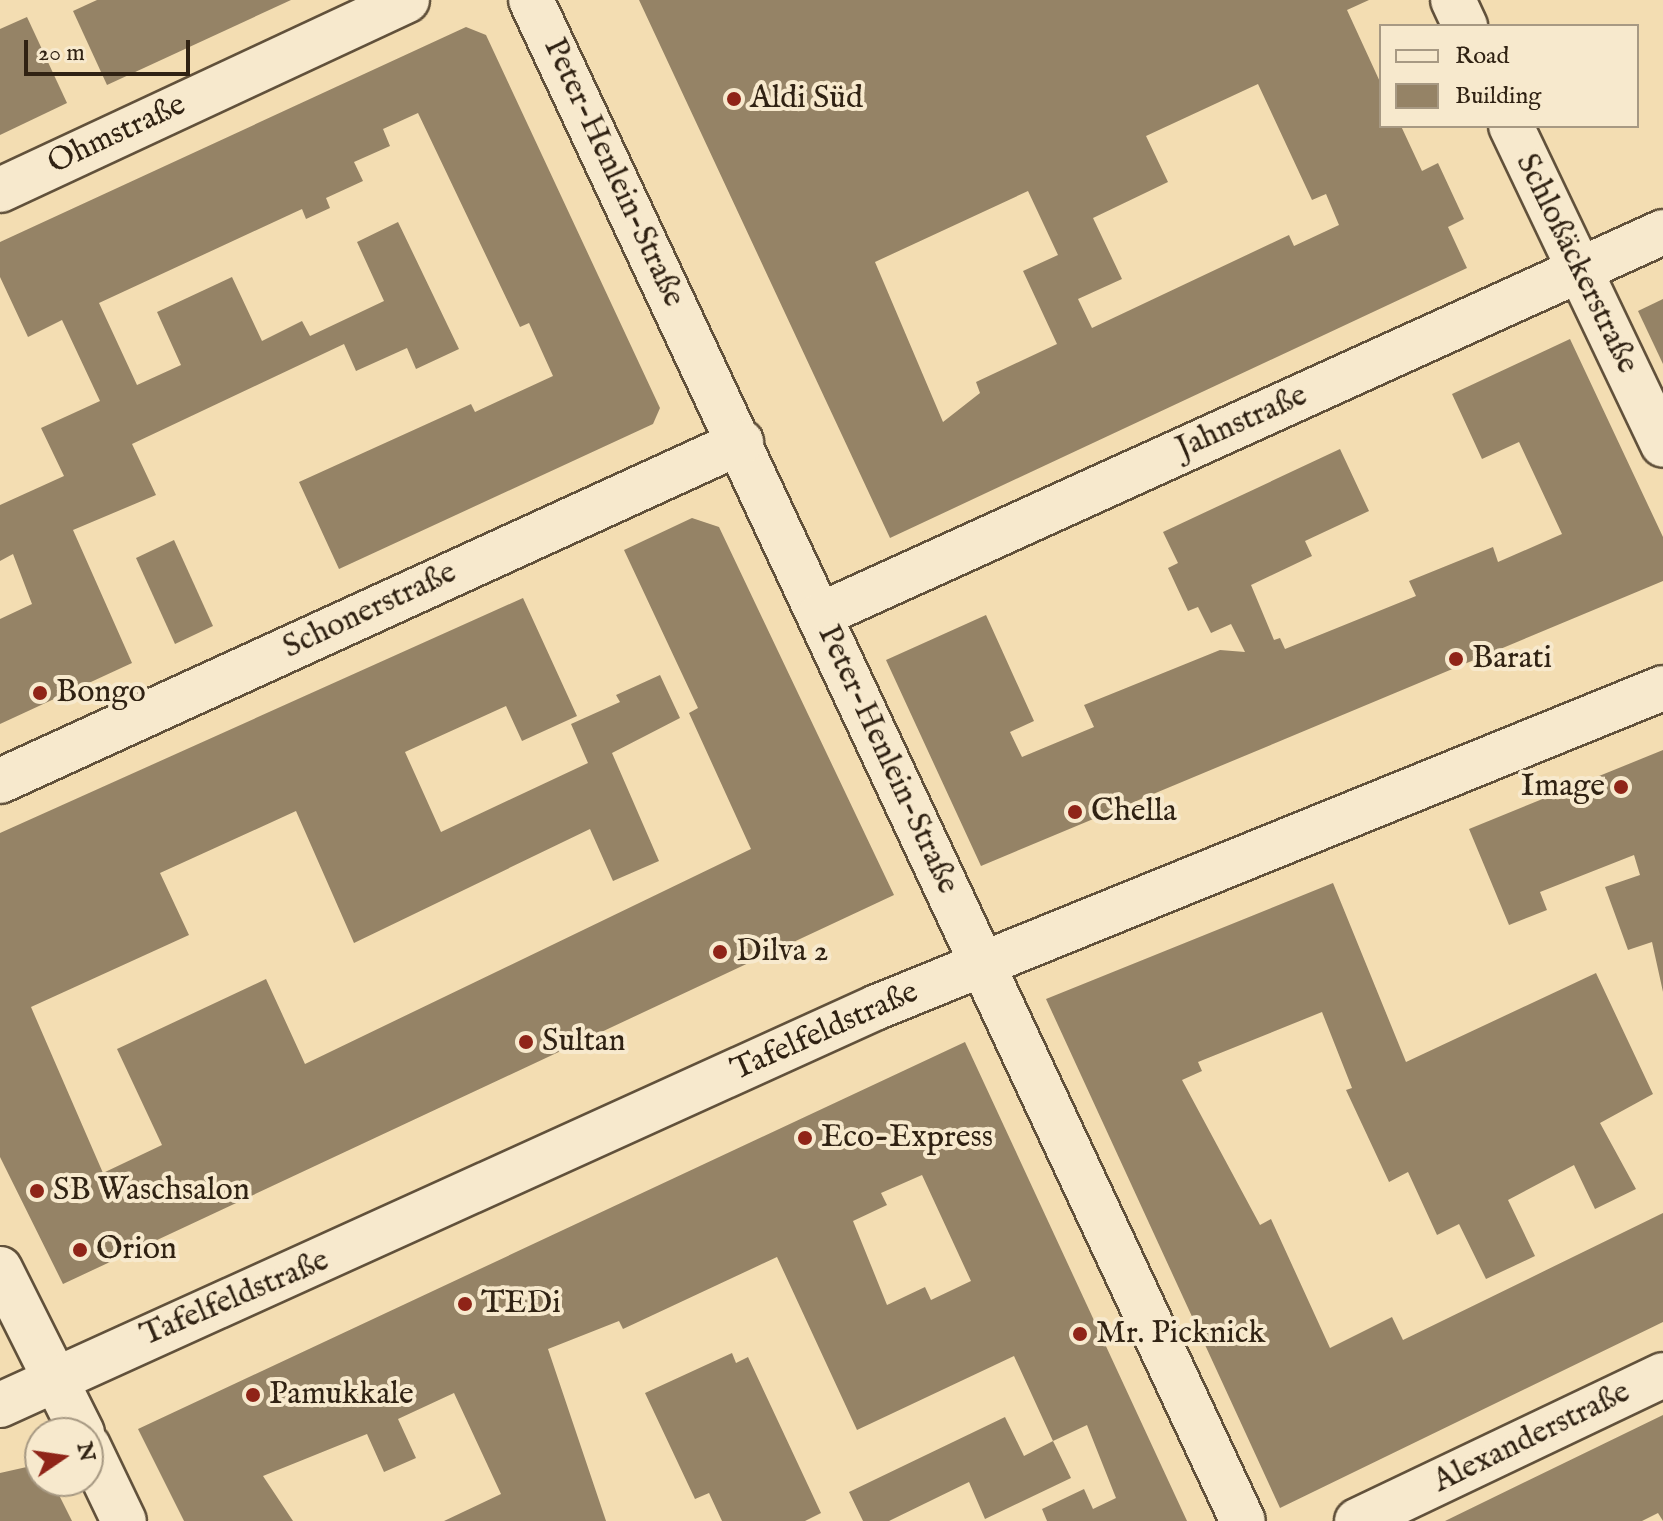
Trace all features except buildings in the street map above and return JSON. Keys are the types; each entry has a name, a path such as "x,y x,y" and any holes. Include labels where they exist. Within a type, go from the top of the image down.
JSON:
{"street":[{"name":"Ohmstraße","path":"0,190 407,0"},
{"name":"Peter-Henlein-Straße","path":"531,0 741,442 981,964 1243,1521"},
{"path":"1453,0 1464,24"},
{"name":"Schloßäckerstraße","path":"1512,128 1577,271 1663,445"},
{"name":"Jahnstraße","path":"820,615 1663,232"},
{"name":"Schonerstraße","path":"0,781 741,442"},
{"name":"Tafelfeldstraße","path":"0,1405 55,1377 981,964 1663,688"},
{"path":"0,1269 74,1417"},
{"name":"Alexanderstraße","path":"1357,1521 1663,1375"},
{"path":"104,1479 124,1521"}],"place":[{"name":"Aldi Süd","path":"734,99"},
{"name":"Barati","path":"1456,659"},
{"name":"Bongo","path":"40,693"},
{"name":"Image","path":"1621,787"},
{"name":"Chella","path":"1075,812"},
{"name":"Dilva 2","path":"720,952"},
{"name":"Sultan","path":"526,1042"},
{"name":"Eco-Express","path":"805,1138"},
{"name":"SB Waschsalon","path":"37,1191"},
{"name":"Orion","path":"80,1250"},
{"name":"TEDi","path":"465,1304"},
{"name":"Mr. Picknick","path":"1080,1334"},
{"name":"Pamukkale","path":"253,1395"}]}
